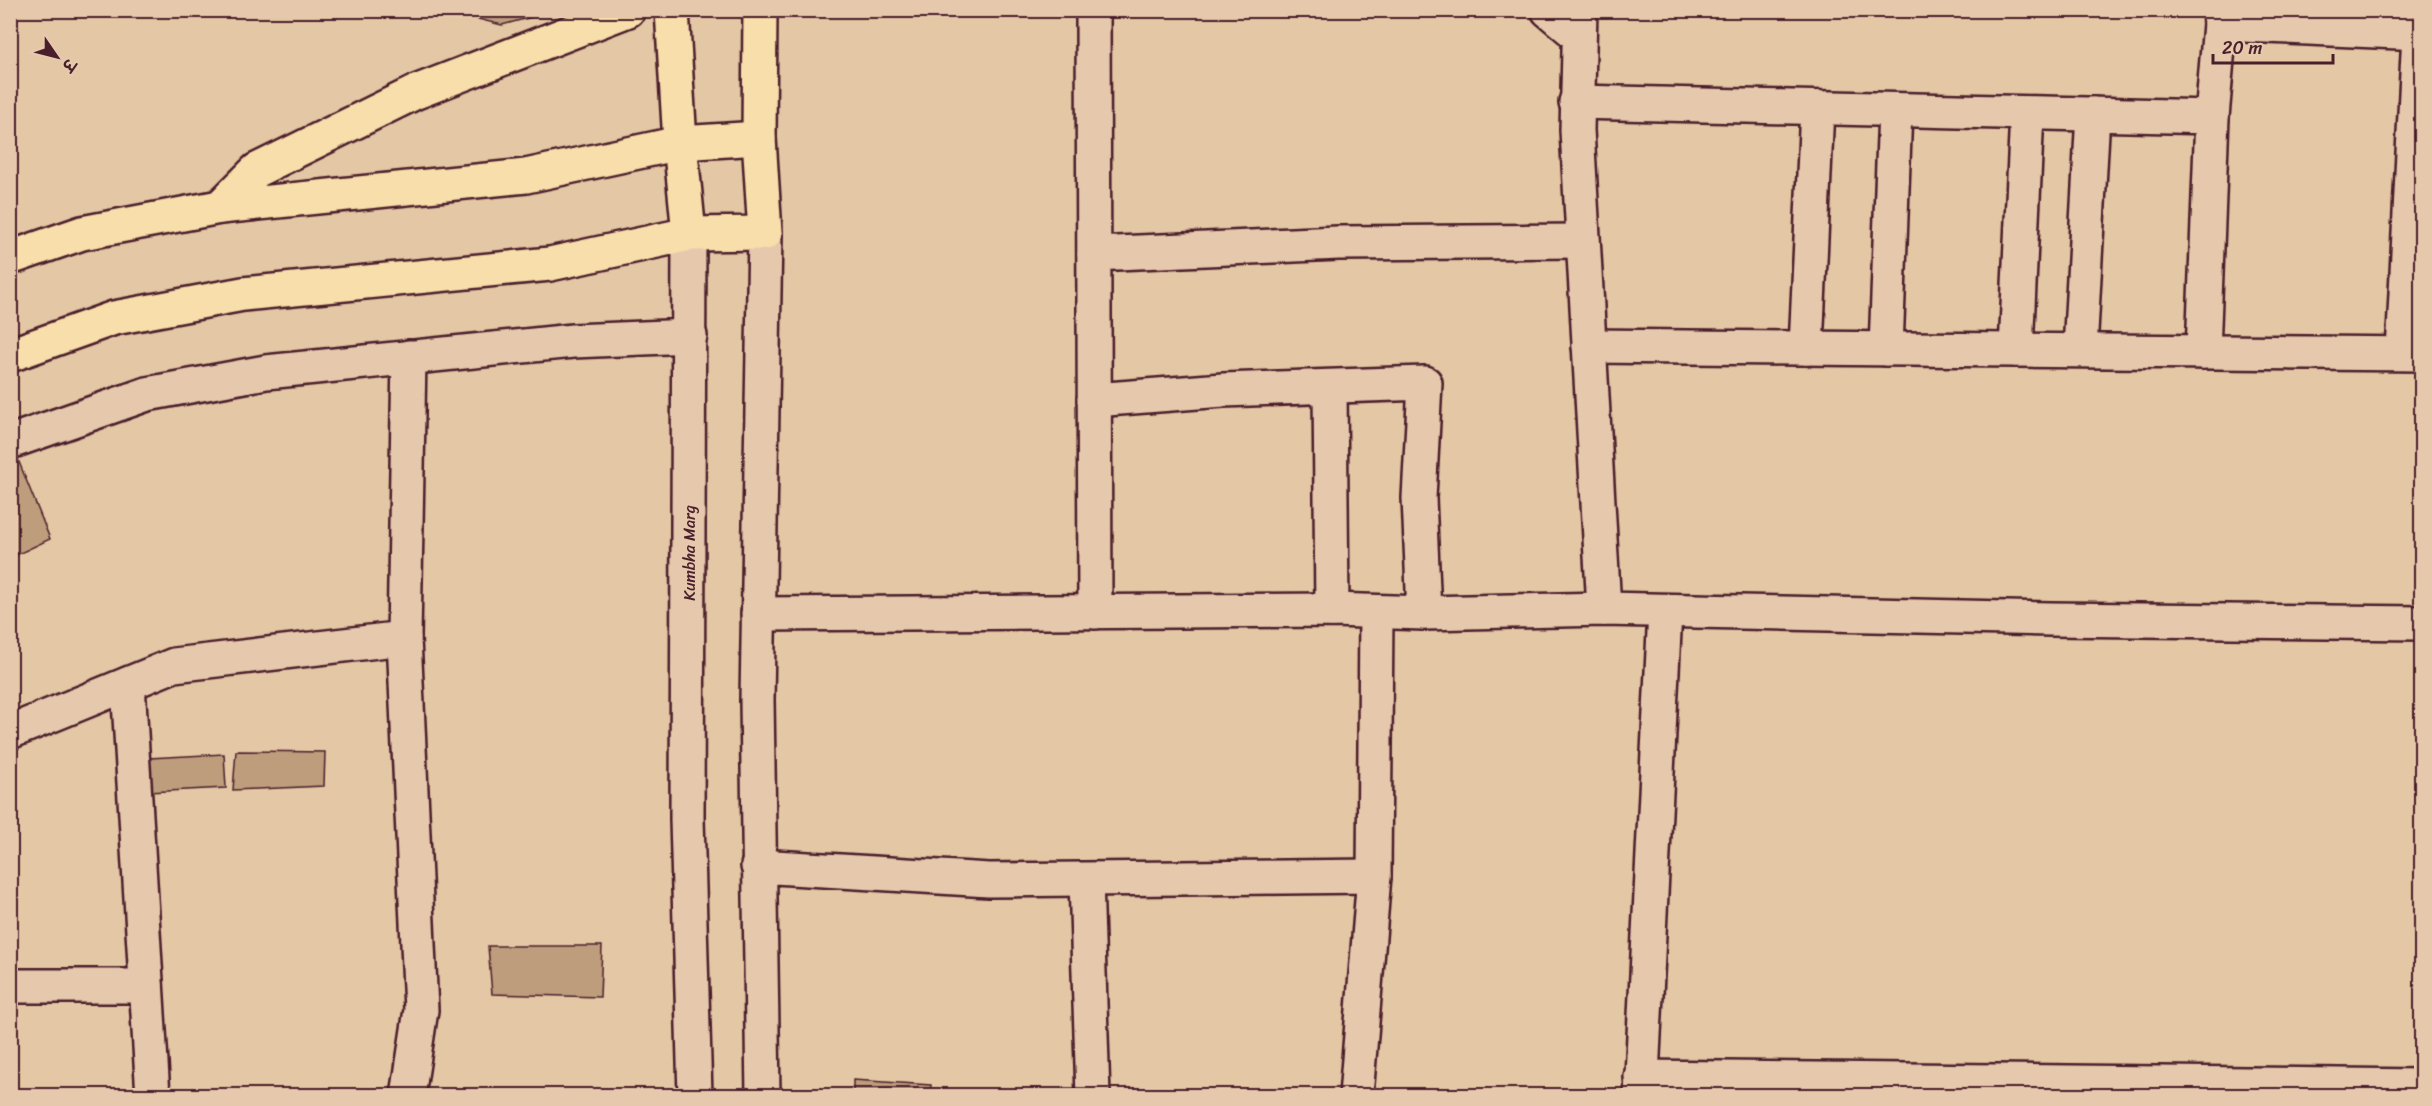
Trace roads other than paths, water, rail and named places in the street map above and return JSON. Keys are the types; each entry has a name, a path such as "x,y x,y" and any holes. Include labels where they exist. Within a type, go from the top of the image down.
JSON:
{"main road":[{"path":"220,207 257,170 406,98 628,10"},
{"name":"Kumbha Marg","path":"672,10 680,143 689,234"},
{"path":"10,355 114,318 243,294 550,264 689,234 765,232 759,138 760,10"},
{"path":"10,258 82,232 220,207 526,176 680,143 759,138"}],"street":[{"path":"1093,10 1095,612"},
{"path":"1548,10 1580,23 1576,102 1604,609"},
{"path":"1589,346 2080,350 2203,352 2412,354 2420,33 2219,17 2212,117 2203,352"},
{"path":"1576,102 2212,117"},
{"path":"1806,348 1817,108"},
{"path":"1886,349 1895,110"},
{"path":"2016,350 2027,113"},
{"path":"2080,350 2093,114"},
{"path":"763,1095 758,866 758,614 765,232"},
{"name":"Kumbha Marg","path":"689,234 687,819 695,1095"},
{"path":"1094,254 1338,243 1583,241"},
{"path":"10,442 147,394 266,372 573,341 690,336"},
{"path":"408,1095 421,1010 404,638 409,357"},
{"path":"1094,400 1223,390 1330,388 1425,382 1419,498 1424,613"},
{"path":"1330,388 1332,610"},
{"path":"758,614 1332,610 1424,613 1604,609 2039,619 2421,623"},
{"path":"1665,611 1641,1086 2296,1090 2421,1086"},
{"path":"1356,1095 1374,876 1376,613"},
{"path":"10,732 174,665 404,638"},
{"path":"128,684 153,1095"},
{"path":"758,866 989,880 1374,876"},
{"path":"1086,879 1093,1095"},
{"path":"10,986 146,986"}]}
